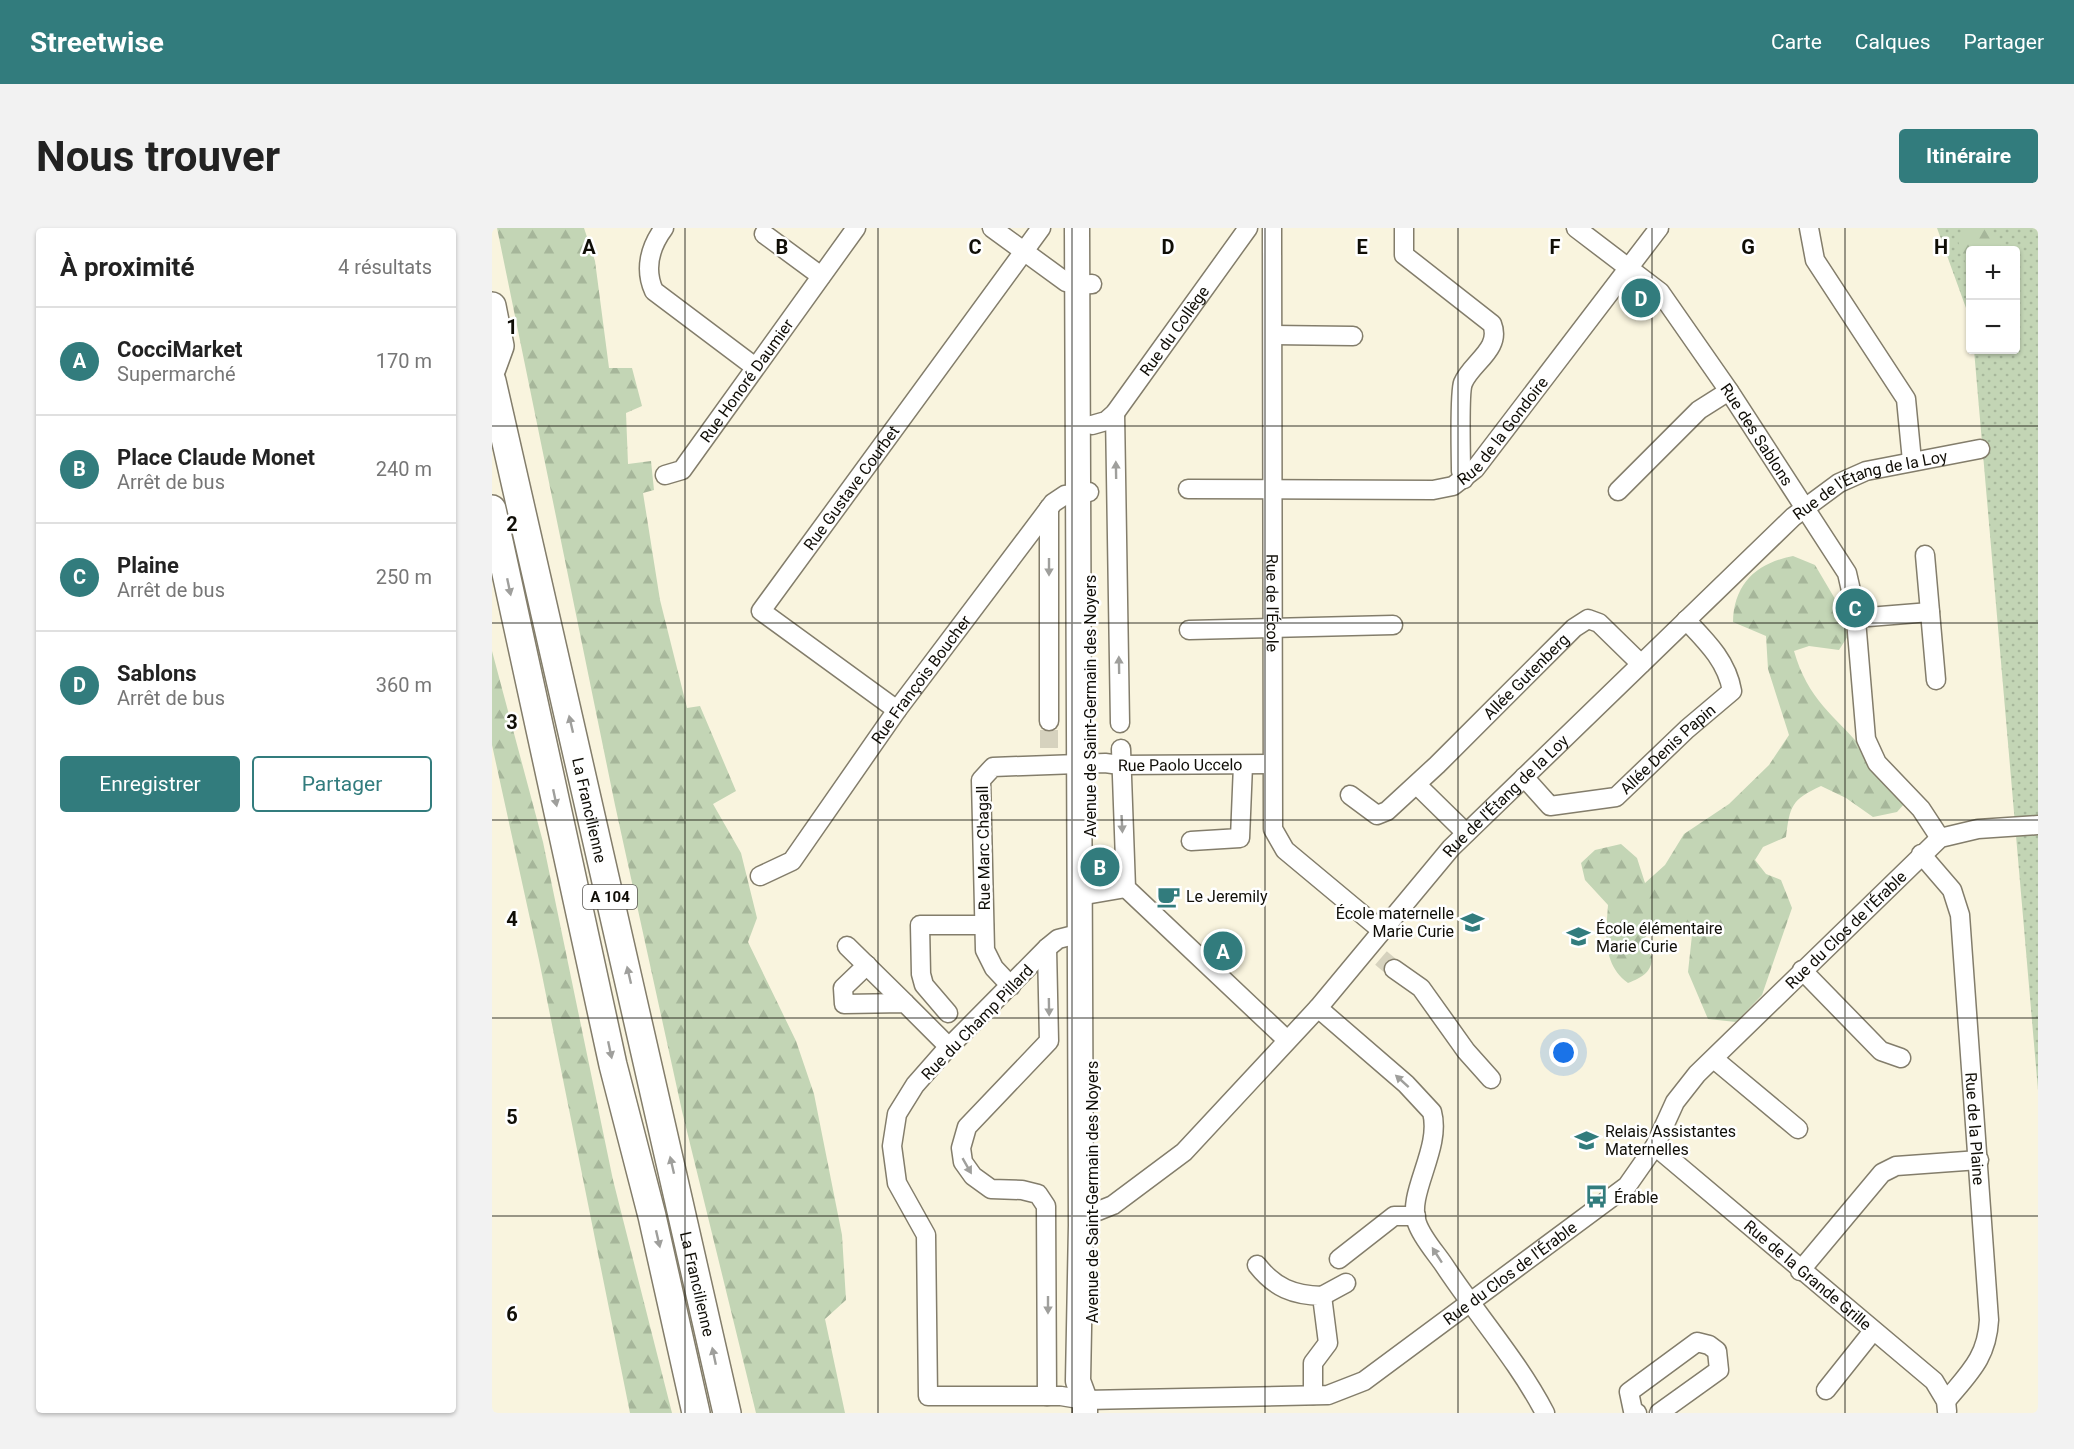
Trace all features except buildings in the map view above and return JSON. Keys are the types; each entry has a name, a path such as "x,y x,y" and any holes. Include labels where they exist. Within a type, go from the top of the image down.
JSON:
{"highway":[{"path":"492,306 500,346 492,368"},
{"name":"La Francilienne","path":"492,381 727,1413"},
{"name":"La Francilienne","path":"492,509 613,1065 652,1216 696,1413"}],"main road":[{"name":"Avenue de Saint-Germain des Noyers","path":"1077,228 1085,284 1092,425 1083,493"},
{"name":"Avenue de Saint-Germain des Noyers","path":"1086,1212 1078,933 1084,764 1085,284 1091,228"},
{"name":"Avenue de Saint-Germain des Noyers","path":"1084,764 1091,894 1086,1212 1078,1381 1085,1406"}],"street":[{"path":"664,228 655,241 649,265 648,278 654,291 755,367"},
{"name":"Rue Honoré Daumier","path":"665,475 682,470 856,228"},
{"path":"992,228 1066,282 1085,284"},
{"name":"Rue Gustave Courbet","path":"897,710 761,611 1041,228"},
{"name":"Rue du Collège","path":"1092,425 1106,421 1115,413 1248,228"},
{"name":"Rue de l'École","path":"1272,228 1274,488 1271,764 1273,829 1279,842 1292,857 1382,930"},
{"path":"1404,228 1404,255 1492,324 1496,333 1492,344 1462,384 1461,471 1464,479"},
{"name":"Rue des Sablons","path":"1576,228 1660,292 1729,391 1847,573 1856,618 1866,740 1877,764 1921,809 1940,838"},
{"name":"Rue de la Gondoire","path":"1188,489 1433,490 1453,486 1475,469 1659,228"},
{"path":"1809,228 1815,260 1906,399 1912,461"},
{"path":"764,234 821,276"},
{"path":"1273,335 1353,336"},
{"path":"1618,491 1699,410 1729,391"},
{"path":"1115,413 1120,723"},
{"name":"Rue de l'Étang de la Loy","path":"1086,1212 1113,1205 1184,1152 1318,1008 1381,958 1382,930 1466,833 1764,543 1806,507 1839,483 1866,471 1980,449"},
{"name":"Rue François Boucher","path":"760,876 792,861 897,710 1049,508 1065,495 1083,493"},
{"path":"1049,508 1049,721"},
{"path":"1924,555 1936,680"},
{"path":"1856,618 1930,612"},
{"name":"Allée Gutenberg","path":"1350,795 1377,815 1388,811 1580,623 1588,619 1599,623 1641,664"},
{"name":"Allée Denis Papin","path":"1524,777 1550,806 1616,797 1687,729 1732,691 1730,674 1709,644 1686,620"},
{"path":"1190,630 1393,625"},
{"name":"Rue Marc Chagall","path":"1011,986 994,968 985,950 981,780 993,767 1049,756 1084,764"},
{"path":"1120,757 1125,888 1287,1040"},
{"name":"Rue Paolo Uccelo","path":"1084,764 1120,757 1243,765 1271,764"},
{"path":"1191,841 1240,838 1243,765"},
{"path":"1417,785 1466,833"},
{"name":"Rue du Clos de l'Érable","path":"1085,1406 1214,1405 1328,1395 1364,1381 1627,1186 1655,1146 1675,1102 1697,1074 1940,838 1978,830 2038,825"},
{"name":"Rue de la Plaine","path":"1921,854 1952,890 1960,915 1980,1160 1989,1320 1988,1342 1979,1361 1947,1407"},
{"path":"1091,894 1125,888"},
{"path":"948,1012 924,986 921,974 920,925 984,926"},
{"name":"Rue du Champ Pillard","path":"1078,933 1058,939 1047,948 949,1047 915,1085 897,1114 892,1146 897,1183 926,1235 928,1396 992,1405 1047,1396 1085,1406"},
{"path":"848,946 949,1047"},
{"path":"1047,948 1049,1041 967,1127 961,1148 963,1162 979,1182 991,1189 1022,1190 1038,1194 1046,1206 1047,1396"},
{"path":"1381,958 1422,988 1466,1051 1491,1079"},
{"path":"867,965 843,988 844,1004 905,1003"},
{"path":"1802,970 1881,1051 1901,1058"},
{"path":"1318,1008 1406,1084 1432,1112 1433,1142 1415,1206 1417,1223 1545,1413"},
{"path":"1713,1059 1798,1129"},
{"name":"Rue de la Grande Grille","path":"1655,1146 1800,1271 1934,1381 1947,1407"},
{"path":"1800,1271 1882,1173 1896,1166 1980,1160"},
{"path":"1339,1259 1394,1216 1416,1216"},
{"path":"1257,1265 1281,1289 1300,1295 1322,1296 1346,1283"},
{"path":"1313,1395 1313,1363 1328,1342 1322,1296"},
{"path":"1826,1390 1872,1331"},
{"path":"1634,1412 1629,1392 1697,1342 1709,1345 1717,1351 1719,1370 1659,1413"}],"green space":[{"path":"497,228 584,228 595,261 609,368 632,368 642,406 626,413 628,464 651,461 654,490 643,493 660,600 687,708 700,706 736,791 713,804 741,853 757,918 748,942 796,1041 814,1094 842,1235 846,1300 825,1319 845,1413 756,1413 682,1111 615,805"},
{"path":"1937,228 2038,228 2038,1090 1974,354 2020,354 2020,246 1966,246 1966,308"},
{"path":"1970,228 1989,228 2000,246 1966,246 1966,265 1958,241"},
{"path":"1793,556 1815,565 1838,604 1848,636 1839,650 1809,646 1794,651 1800,668 1814,695 1865,751 1905,803 1897,812 1873,817 1846,798 1821,786 1798,800 1791,811 1786,837 1763,847 1755,860 1766,874 1781,880 1792,908 1762,995 1736,1022 1708,1019 1688,972 1692,935 1686,922 1661,931 1655,926 1642,941 1644,949 1652,956 1652,962 1642,976 1628,983 1614,967 1610,958 1607,937 1608,905 1585,880 1581,863 1595,850 1621,844 1637,858 1645,883 1665,865 1684,834 1729,804 1769,765 1789,735 1768,669 1766,636 1733,622 1734,608 1743,586 1750,577 1769,564"},
{"path":"492,651 543,842 613,1180 672,1413 630,1413 539,960 492,745"}],"tunnel":[{"path":"1049,721 1049,748"},
{"path":"1381,958 1394,969"}],"place":[{"name":"Sablons","path":"1641,298"},
{"name":"Plaine","path":"1855,608"},
{"name":"Place Claude Monet","path":"1100,867"},
{"name":"Le Jeremily","path":"1168,896"},
{"name":"École maternelle Marie Curie","path":"1472,922"},
{"name":"École élémentaire Marie Curie","path":"1578,937"},
{"name":"CocciMarket","path":"1223,951"},
{"name":"Relais Assistantes Maternelles","path":"1587,1140"},
{"name":"Érable","path":"1596,1197"}]}
